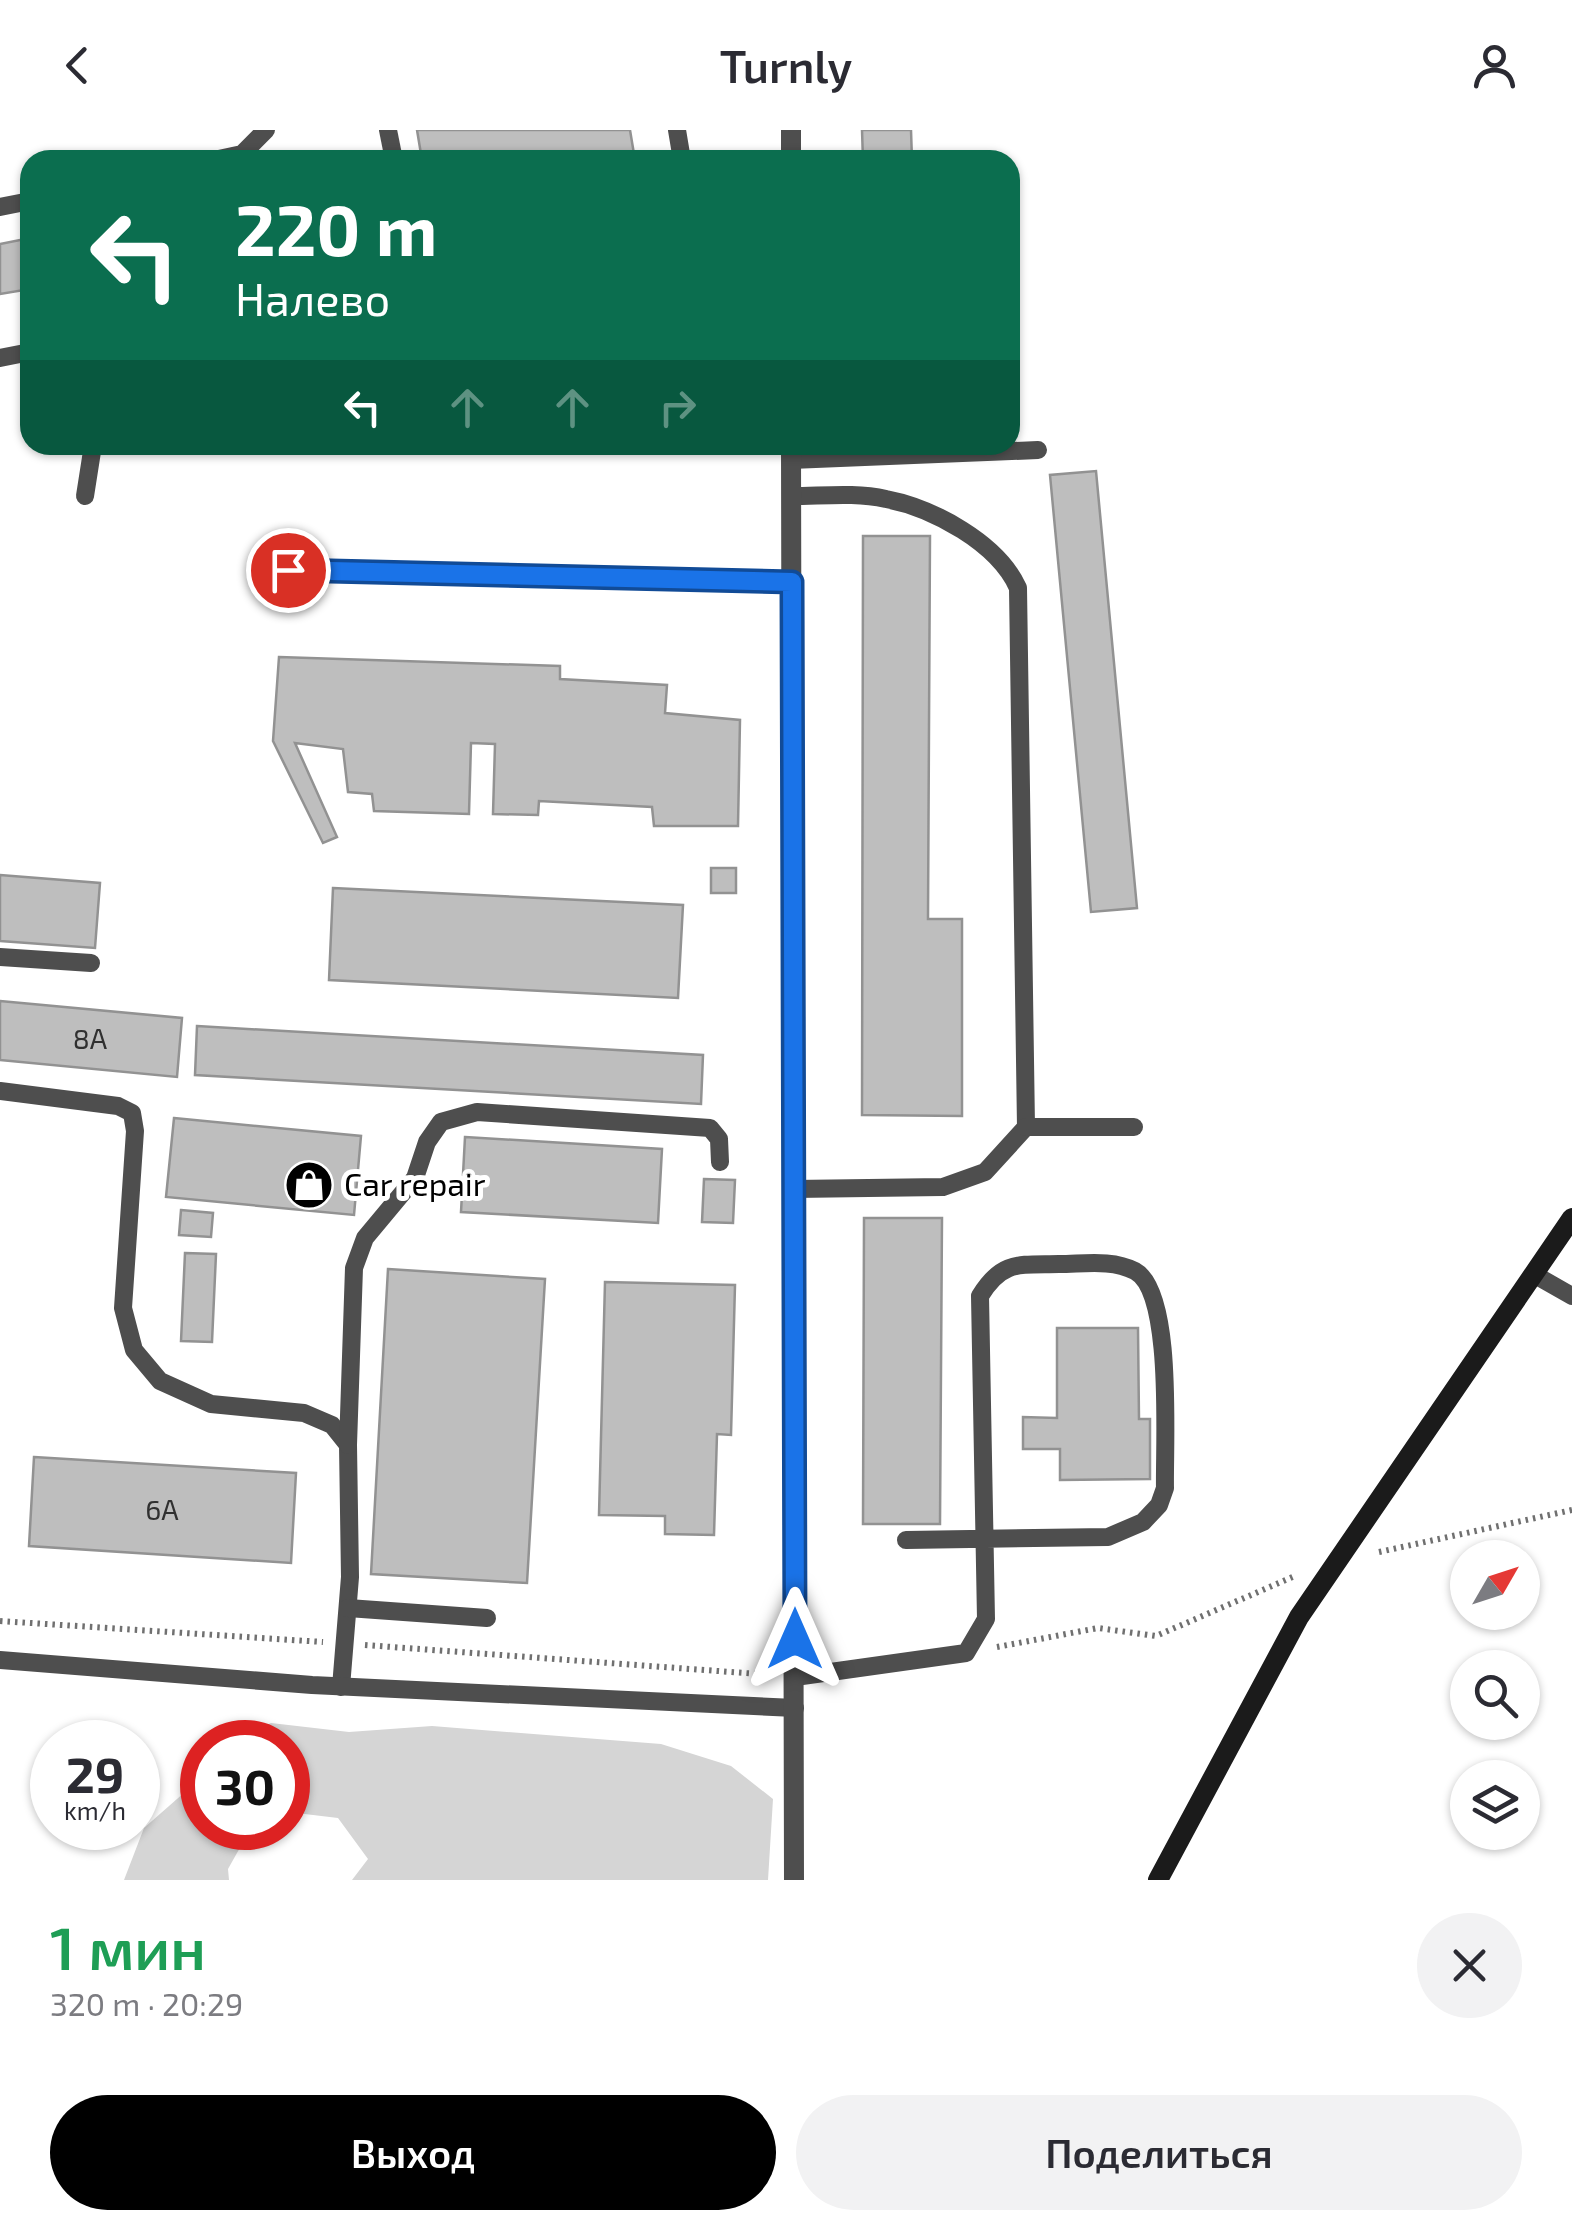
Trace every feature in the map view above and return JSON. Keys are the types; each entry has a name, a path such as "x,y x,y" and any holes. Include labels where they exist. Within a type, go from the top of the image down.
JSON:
{"street":[{"path":"792,455 794,1880"},
{"path":"1158,1880 1299,1617 1572,1218"}],"lane":[{"path":"246,150 266,130"},
{"path":"1020,450 1038,450"},
{"path":"85,496 91,455"},
{"path":"792,496 874,497 936,517 984,546 1009,569 1018,588 1026,1127 985,1172 943,1187 794,1189"},
{"path":"288,570 792,582"},
{"path":"0,958 91,963"},
{"path":"0,1090 118,1106 132,1113 135,1131 123,1308 134,1350 160,1381 211,1404 304,1414 332,1425 348,1446"},
{"path":"342,1687 348,1608 354,1268 365,1238 415,1178 427,1142 440,1122 476,1112 710,1128 718,1138 720,1162"},
{"path":"1026,1127 1134,1128"},
{"path":"796,1677 966,1653 986,1619 985,1539 980,1296 993,1275 1019,1265 1116,1264 1140,1273 1155,1298 1163,1333 1165,1488 1159,1505 1143,1522 1108,1537 985,1539 906,1540"},
{"path":"1535,1274 1572,1296"},
{"path":"348,1608 488,1618"},
{"path":"0,1660 342,1687 796,1708"}],"path":[{"path":"1379,1552 1572,1510"},
{"path":"966,1653 1098,1628 1156,1636 1340,1556"},
{"path":"0,1620 796,1677"}],"shaded area":[{"path":"432,1726 661,1744 731,1766 773,1799 768,1880 352,1880 368,1859 338,1818 310,1815 310,1728 349,1732"},
{"path":"180,1796 180,1850 239,1850 228,1869 229,1880 124,1880 136,1850 160,1850 160,1814"}],"building":[{"path":"417,130 630,130 633,150 420,150"},
{"path":"862,130 911,130 912,150 863,150"},
{"path":"20,240 20,291 0,294 0,244"},
{"path":"1096,471 1137,908 1091,912 1050,475"},
{"path":"863,536 930,536 928,919 962,919 962,1116 862,1115"},
{"path":"279,657 560,666 560,679 667,685 665,713 740,720 738,826 654,826 652,807 539,801 538,815 493,814 495,744 471,743 469,814 374,811 372,794 348,792 343,749 295,743 337,837 323,843 273,741"},
{"path":"711,868 736,868 736,893 711,893"},
{"path":"0,875 100,883 95,948 0,941"},
{"path":"333,888 683,905 678,998 329,980"},
{"path":"0,1001 182,1018 177,1077 0,1060"},
{"path":"197,1026 703,1055 701,1104 195,1075"},
{"path":"174,1118 361,1136 354,1215 166,1197"},
{"path":"465,1137 662,1149 658,1223 461,1212"},
{"path":"704,1179 735,1180 733,1223 702,1222"},
{"path":"181,1210 213,1213 211,1237 179,1235"},
{"path":"864,1218 942,1218 940,1524 863,1524"},
{"path":"185,1253 216,1254 212,1342 181,1341"},
{"path":"388,1269 545,1279 527,1583 371,1574"},
{"path":"605,1282 735,1285 731,1435 717,1434 714,1535 665,1534 665,1516 599,1515"},
{"path":"1057,1328 1138,1328 1139,1419 1150,1419 1150,1479 1060,1480 1060,1449 1023,1449 1023,1417 1057,1418"},
{"path":"34,1457 296,1473 291,1563 29,1546"}],"place":[{"name":"Car repair","path":"309,1185"}],"route":[{"path":"288,570 792,582 795,1639"}]}
